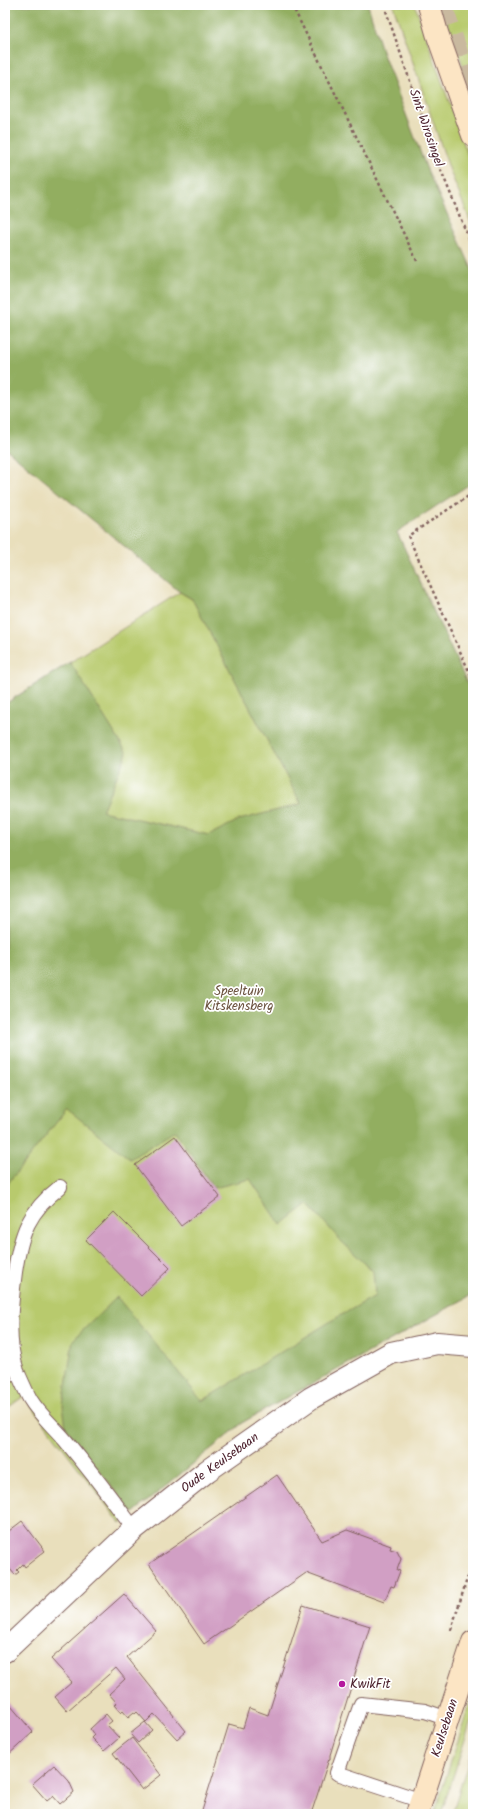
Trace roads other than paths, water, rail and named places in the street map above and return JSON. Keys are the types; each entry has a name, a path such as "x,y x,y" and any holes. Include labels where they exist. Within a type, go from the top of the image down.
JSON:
{"street":[{"path":"429,5 437,33 473,135"},
{"name":"Oude Keulsebaan","path":"5,1651 134,1528 207,1471 311,1398 391,1353 437,1343 473,1346"},
{"name":"Keulsebaan","path":"420,1808 473,1642"}],"lane":[{"path":"60,1187 46,1198 32,1215 23,1236 18,1258 12,1305 12,1347 17,1370 30,1399 66,1441 134,1528"},
{"path":"420,1808 337,1772 361,1704 425,1711 448,1719"}],"tunnel":[{"path":"441,5 473,100"}],"place":[{"name":"KwikFit","path":"342,1684"}],"park label":[{"name":"Speeltuin Kitskensberg","path":"239,998"}]}
